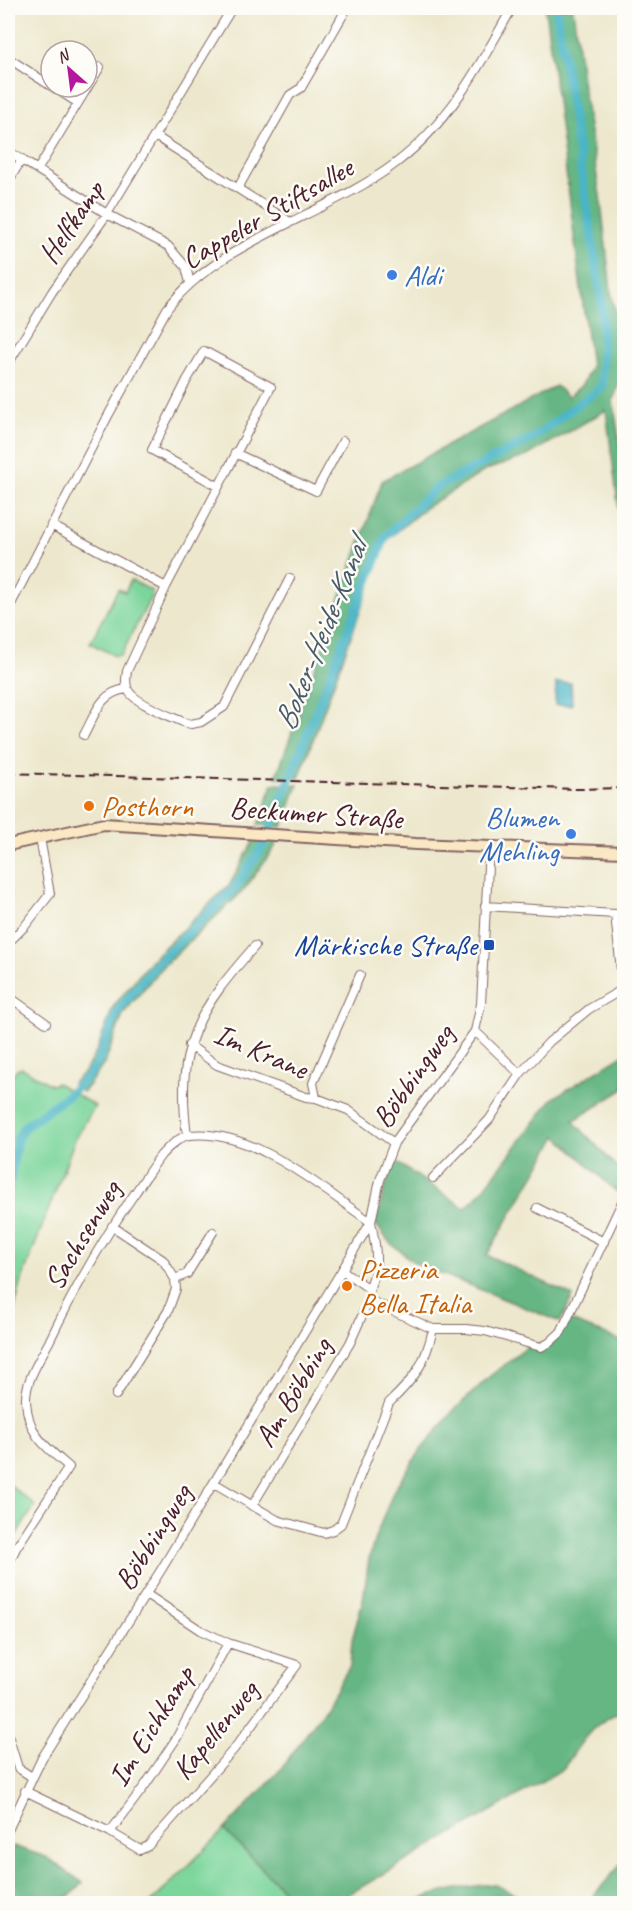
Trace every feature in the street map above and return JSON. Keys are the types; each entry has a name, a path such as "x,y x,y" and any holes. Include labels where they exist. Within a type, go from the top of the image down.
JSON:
{"main road":[{"name":"Beckumer Straße","path":"8,845 104,824 624,852"}],"street":[{"name":"Helfkamp","path":"8,364 52,292 107,214 232,8"},
{"path":"238,188 290,95 301,88 348,8"},
{"name":"Cappeler Stiftsallee","path":"8,610 164,314 178,294 231,255 368,182 396,163 427,136 462,94 512,8"},
{"path":"8,58 39,78"},
{"path":"38,168 100,67"},
{"path":"72,99 78,103"},
{"path":"154,136 290,222"},
{"path":"8,151 107,214 168,246 186,267 190,283"},
{"path":"8,182 22,159"},
{"path":"218,486 152,450 204,351 271,387 166,587 127,671 127,689 138,700 183,722 191,724 201,722 218,712 224,707 290,578"},
{"path":"235,453 316,491 343,441"},
{"path":"51,525 166,587"},
{"path":"84,735 104,698 110,693 127,689"},
{"path":"8,944 50,894 40,838"},
{"name":"Böbbingweg","path":"8,1830 42,1758 146,1594 371,1222 380,1180 394,1143 475,1031 481,1004 489,846"},
{"path":"485,906 624,914"},
{"path":"433,1178 489,1119 520,1074 549,1042 589,1009 623,989 615,914"},
{"path":"255,946 236,967 205,1009 189,1045 183,1074 183,1102 187,1135 208,1134 243,1141 293,1168 371,1222"},
{"name":"Im Krane","path":"316,1098 313,1083 360,975"},
{"path":"8,996 46,1023"},
{"path":"475,1031 520,1074"},
{"name":"Im Krane","path":"189,1045 217,1065 348,1110 394,1143"},
{"name":"Sachsenweg","path":"8,1565 16,1548 69,1467 38,1440 33,1431 26,1400 27,1390 77,1284 112,1226 162,1154 187,1135"},
{"path":"369,1300 433,1329 485,1330 541,1347 561,1332 624,1198"},
{"path":"537,1208 604,1242"},
{"name":"Böbbingweg","path":"368,1288 375,1272 375,1238 371,1222"},
{"path":"112,1226 163,1260 175,1279 174,1297 168,1311 116,1395"},
{"path":"175,1279 187,1274 213,1232"},
{"path":"342,1270 368,1288"},
{"name":"Am Böbbing","path":"252,1506 350,1343 369,1300 368,1288"},
{"path":"214,1483 277,1520 324,1533 333,1530 341,1524 389,1403 402,1391 423,1364 433,1329"},
{"name":"Kapellenweg","path":"25,1791 110,1832 141,1850 148,1846 234,1749 297,1665 228,1643 200,1630 146,1594"},
{"name":"Im Eichkamp","path":"110,1832 146,1784 176,1738 228,1643"},
{"path":"8,1735 18,1768 32,1777"}],"green space":[{"path":"545,8 573,8 601,202 612,299 618,320 622,374 613,401 624,469 624,551 606,410 527,456 486,470 425,508 386,541 299,778 276,777 382,481 556,386 568,397 582,385 591,367"},
{"path":"131,580 152,591 152,595 121,655 115,656 90,643 118,589 125,592"},
{"path":"273,784 298,785 282,827 258,825"},
{"path":"254,840 277,841 243,891 161,968 123,1014 105,1063 83,1092 72,1084 85,1071 97,1050 113,1007 151,960 230,884"},
{"path":"624,1054 624,1089 573,1121 624,1174 624,1190 619,1194 557,1136 487,1255 573,1296 560,1322 415,1263 389,1242 375,1223 393,1160 465,1208 482,1191 552,1099"},
{"path":"22,1068 51,1085 57,1083 95,1106 75,1139 23,1277 8,1332 8,1082 17,1069"},
{"path":"569,1320 624,1342 624,1710 595,1727 582,1741 563,1769 334,1903 296,1903 224,1830 281,1769 321,1714 350,1666 352,1640 363,1600 369,1559 375,1538 394,1490 421,1450 453,1411 490,1376 529,1346 550,1344"},
{"path":"8,1483 35,1506 8,1547"},
{"path":"224,1830 296,1903 150,1904"},
{"path":"13,1846 46,1857 83,1883 75,1892 58,1902 49,1904 8,1903 8,1874"},
{"path":"624,1861 624,1903 587,1903"},
{"path":"494,1884 532,1903 410,1903 451,1890"}],"water":[{"path":"556,683 571,683 572,704 555,705"}],"waterway":[{"name":"Boker-Heide-Kanal","path":"8,1189 17,1140 24,1127 68,1095 90,1074 98,1061 117,1012 156,964 236,887 264,844 385,537 437,487 533,438 602,387 602,304 556,8"}],"railway":[{"path":"8,773 579,789 624,788"}],"place":[{"name":"Aldi","path":"392,275"},
{"name":"Posthorn","path":"89,806"},
{"name":"Blumen Mehling","path":"571,834"},
{"name":"Märkische Straße","path":"489,945"},
{"name":"Pizzeria Bella Italia","path":"347,1286"}]}
